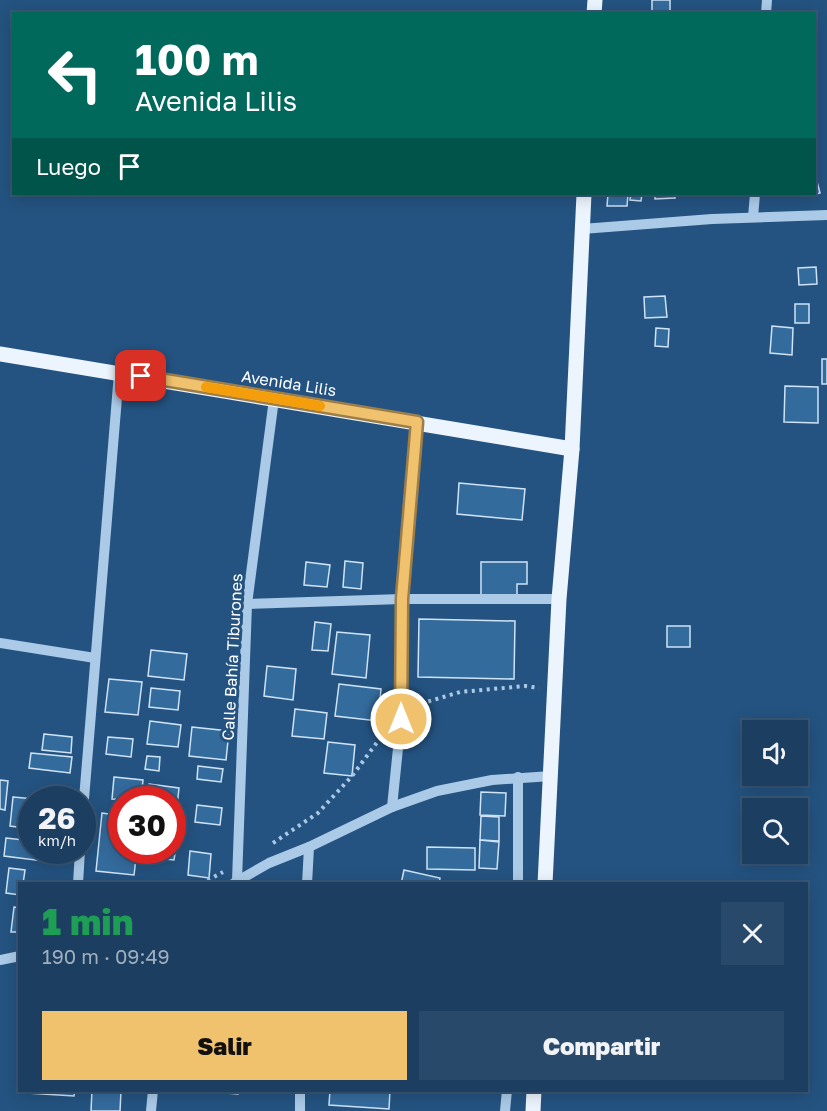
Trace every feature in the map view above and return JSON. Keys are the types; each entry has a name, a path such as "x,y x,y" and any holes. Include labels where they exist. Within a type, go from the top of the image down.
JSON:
{"main road":[{"path":"545,882 559,599 572,449 584,195"},
{"name":"Avenida Lilis","path":"0,354 572,449"},
{"path":"533,1111 534,1092"}],"street":[{"path":"753,217 754,195"},
{"path":"582,229 753,217 827,215"},
{"path":"85,786 119,373"},
{"name":"Calle Bahía Tiburones","path":"235,882 238,864 247,604 274,399"},
{"path":"392,807 401,719 402,599 417,422"},
{"path":"247,604 402,599 559,599"},
{"path":"0,643 95,658"},
{"path":"235,882 269,863 309,847 392,807 437,790 492,780 551,776"},
{"path":"518,777 518,882"},
{"path":"307,882 309,847"},
{"path":"78,882 79,864"},
{"path":"0,960 18,956"},
{"path":"151,1111 153,1092"},
{"path":"300,1092 300,1111"},
{"path":"505,1111 507,1092"}],"path":[{"path":"272,844 318,813 352,776 380,737 420,704 460,692 525,686 555,689"},
{"path":"205,882 238,864"}],"building":[{"path":"652,0 670,0 670,12 652,12"},
{"path":"816,178 820,193 816,194"},
{"path":"608,195 628,195 627,206 607,206"},
{"path":"631,195 642,195 641,201 630,200"},
{"path":"655,195 674,195 675,198 655,199"},
{"path":"816,267 817,284 799,285 798,268"},
{"path":"665,296 667,317 645,318 644,297"},
{"path":"795,304 809,304 809,323 795,323"},
{"path":"772,326 793,328 792,355 770,353"},
{"path":"656,328 669,329 668,347 655,346"},
{"path":"822,359 827,359 827,384 822,384"},
{"path":"785,386 818,387 818,423 784,422"},
{"path":"459,483 525,489 522,520 457,514"},
{"path":"345,561 363,563 361,589 343,587"},
{"path":"306,562 330,565 327,587 304,585"},
{"path":"481,562 527,562 527,584 517,584 517,597 481,597"},
{"path":"419,619 515,621 514,679 418,677"},
{"path":"315,622 331,624 328,651 312,650"},
{"path":"667,626 690,626 690,647 667,647"},
{"path":"337,632 370,635 366,678 332,674"},
{"path":"151,650 187,654 184,680 148,676"},
{"path":"267,666 296,669 293,700 264,696"},
{"path":"109,679 142,682 138,715 105,712"},
{"path":"339,684 381,689 378,721 335,716"},
{"path":"151,688 180,691 178,710 149,707"},
{"path":"295,709 327,713 324,739 292,736"},
{"path":"150,721 181,725 178,747 147,744"},
{"path":"192,727 229,731 226,760 189,756"},
{"path":"44,734 72,737 71,753 42,750"},
{"path":"108,737 133,739 131,757 106,754"},
{"path":"328,742 355,745 352,776 324,773"},
{"path":"31,753 72,757 70,773 29,768"},
{"path":"147,756 160,757 159,771 145,769"},
{"path":"198,766 223,769 221,782 197,779"},
{"path":"114,777 143,780 142,786 113,786"},
{"path":"0,780 8,781 5,810 0,809"},
{"path":"481,792 506,793 505,816 480,815"},
{"path":"13,797 18,797 18,827 10,826"},
{"path":"197,805 222,808 220,825 195,822"},
{"path":"102,813 108,814 108,864 135,864 134,875 96,871"},
{"path":"481,816 499,817 499,841 480,840"},
{"path":"6,838 18,839 18,858 4,856"},
{"path":"480,840 499,842 497,869 479,868"},
{"path":"427,847 475,848 475,870 427,869"},
{"path":"190,851 211,854 209,878 188,875"},
{"path":"9,868 25,870 23,882 18,882 18,895 6,893"},
{"path":"404,870 440,878 439,882 401,882"},
{"path":"14,907 18,908 18,932 11,932"},
{"path":"27,1092 75,1092 74,1096"},
{"path":"92,1092 121,1092 120,1111 91,1111"},
{"path":"211,1092 238,1092 238,1094"},
{"path":"330,1092 390,1092 389,1109 329,1105"}],"slow traffic":[{"path":"206,387 320,406"}],"route":[{"path":"141,376 417,422 402,599 401,719"}]}
